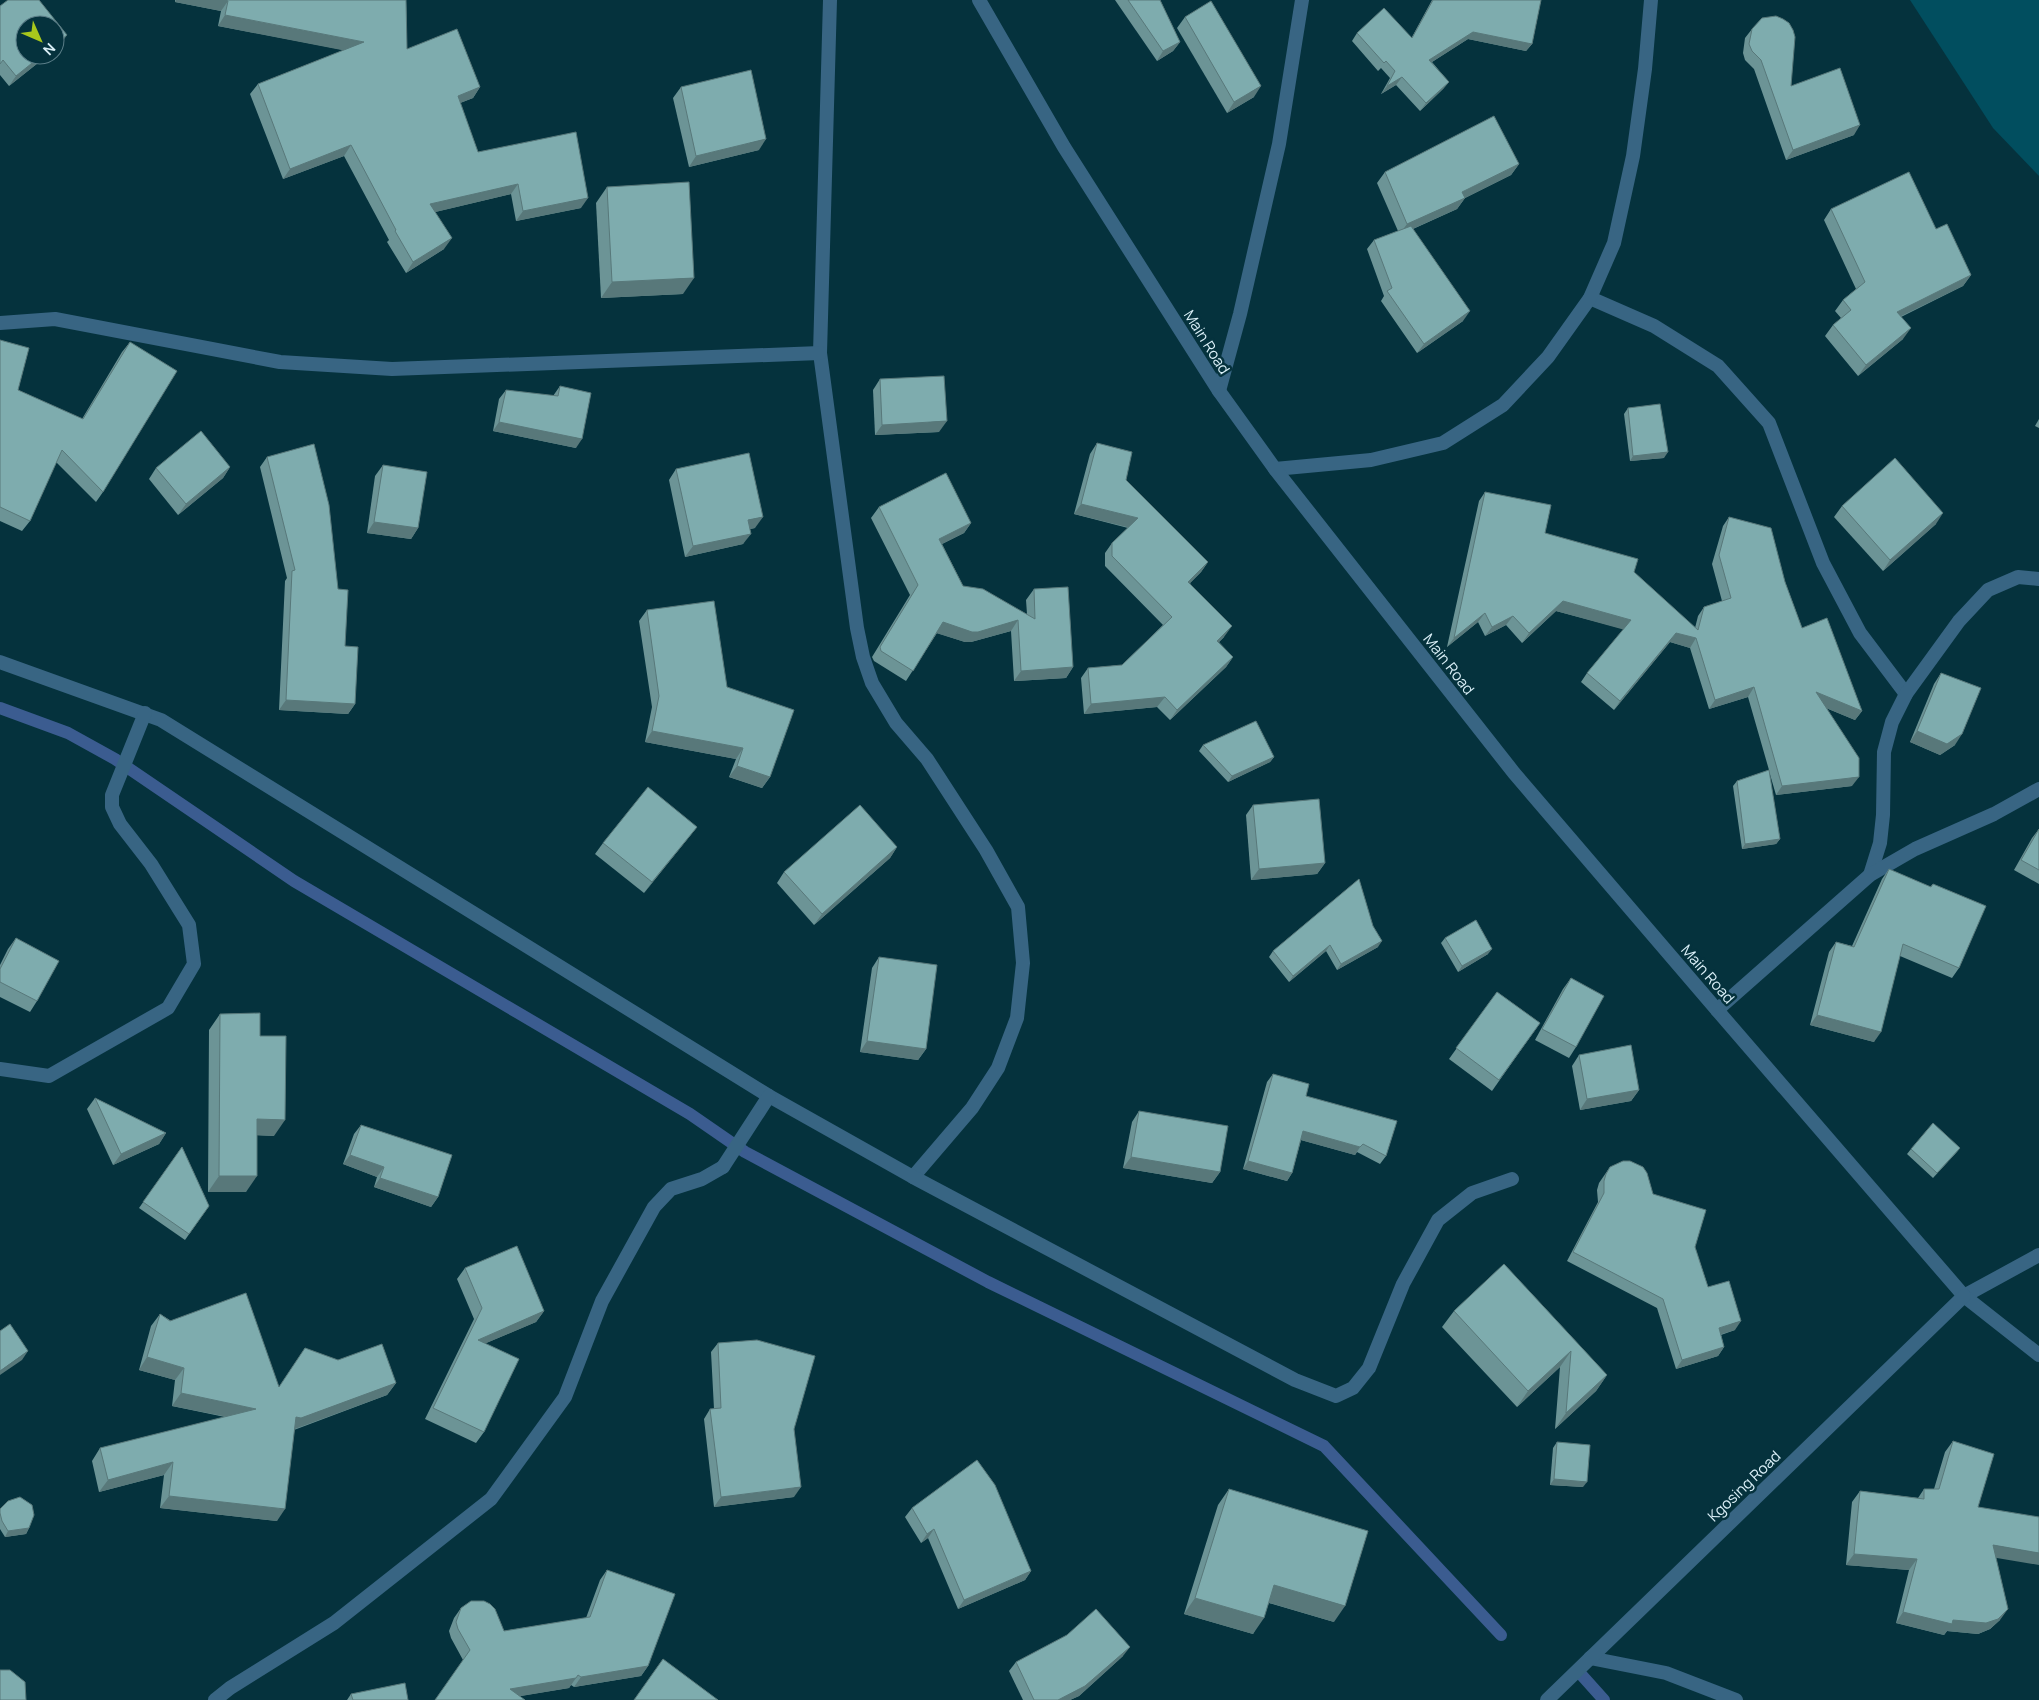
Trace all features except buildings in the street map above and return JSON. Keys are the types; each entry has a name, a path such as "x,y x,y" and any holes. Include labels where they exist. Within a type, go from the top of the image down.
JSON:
{"street":[{"path":"830,0 820,353 850,580 863,657 872,683 896,722 926,759 970,825 1018,907 1023,963 1017,1018 998,1068 972,1108 913,1177"},
{"name":"Main Road","path":"979,0 1064,147 1219,391 1275,469 1514,773 1717,1010 1964,1296 2039,1355"},
{"path":"1219,391 1240,314 1280,144 1302,0"},
{"path":"1275,469 1371,460 1443,443 1503,405 1548,357 1590,298 1614,243 1632,156 1645,69 1651,0"},
{"path":"1590,298 1654,326 1718,366 1769,423 1823,563 1860,633 1906,694"},
{"path":"0,322 55,319 280,362 392,369 820,353"},
{"path":"1870,875 1880,843 1883,815 1884,752 1892,722 1906,694 1959,621 1988,590 2018,577 2039,579"},
{"path":"0,662 161,720 768,1096 913,1177 1295,1380 1336,1396 1353,1388 1370,1368 1403,1284 1438,1220 1472,1193 1512,1179"},
{"path":"0,1069 49,1076 168,1008 194,964 189,925 151,864 120,824 112,808 112,795 145,713"},
{"path":"1717,1010 1870,875 1915,849 1994,814 2039,788"},
{"path":"215,1700 230,1688 334,1623 491,1499 565,1397 602,1301 654,1207 671,1189 702,1178 723,1167 768,1096"},
{"name":"Kgosing Road","path":"1547,1700 1964,1296 2039,1254"},
{"path":"1590,1658 1666,1673 1736,1700"}],"shaded area":[{"path":"1910,0 2039,0 2039,176 1993,128"}],"waterway":[{"path":"0,708 68,733 115,759 294,881 690,1114 745,1152 988,1282 1324,1446 1501,1635"},
{"path":"1578,1671 1604,1700"}]}
